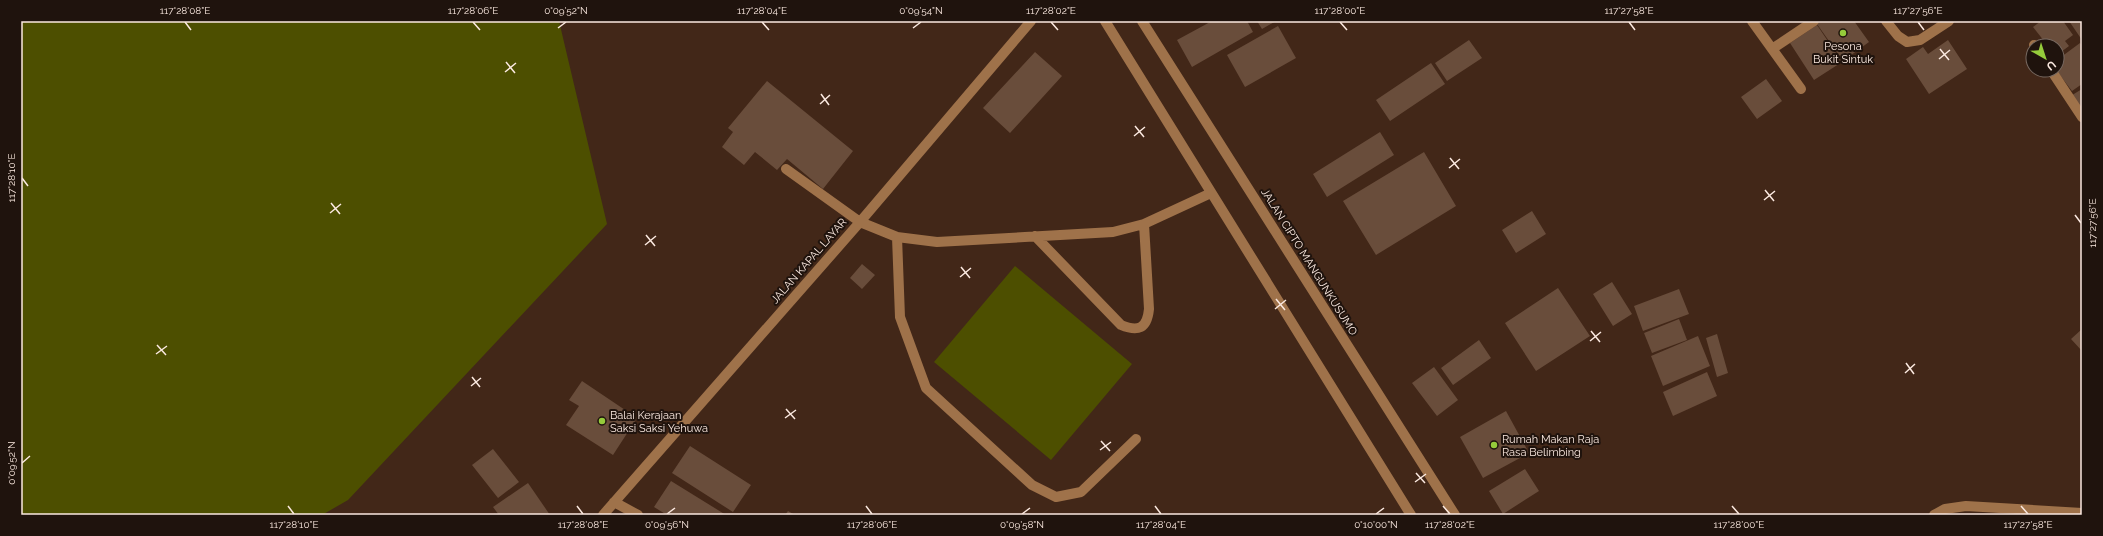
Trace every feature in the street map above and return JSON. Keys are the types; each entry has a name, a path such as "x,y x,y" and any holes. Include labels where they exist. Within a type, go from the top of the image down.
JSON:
{"street":[{"name":"JALAN KAPAL LAYAR","path":"603,515 860,222 1031,21"},
{"path":"1105,21 1411,515"},
{"name":"JALAN CIPTO MANGUNKUSUMO","path":"1142,21 1456,515"},
{"path":"1752,21 1801,89"},
{"path":"1772,49 1814,21"},
{"path":"1886,21 1898,36 1907,42 1920,40 1949,21"},
{"path":"2056,78 2082,117"},
{"path":"786,169 860,222 897,237 937,242 1114,232 1144,224 1211,193"},
{"path":"1035,236 1121,325 1132,330 1141,328 1148,321 1144,224"},
{"path":"897,237 900,317 926,388 1032,485 1056,497 1081,492 1136,439"},
{"path":"614,502 638,515"},
{"path":"1934,515 1945,509 1966,506 2082,513"}],"shaded area":[{"path":"21,21 559,21 607,224 348,500 322,515 21,515"},
{"path":"1015,266 1132,364 1051,460 934,362"}],"building":[{"path":"1212,21 1247,21 1253,32 1192,67 1177,40"},
{"path":"1257,21 1276,21 1262,29"},
{"name":"Pesona Bukit Sintuk","path":"1821,21 1854,21 1869,42 1843,61 1817,24"},
{"path":"2041,21 2063,21 2073,35 2065,41 2065,38 2042,38 2033,27"},
{"path":"2069,21 2082,21 2082,40"},
{"path":"1817,25 1842,62 1814,80 1790,43"},
{"path":"1278,26 1296,58 1245,87 1227,55"},
{"path":"1469,40 1482,58 1447,81 1435,63"},
{"path":"1948,40 1967,69 1929,94 1906,59 1923,47 1928,54"},
{"path":"2065,41 2069,46 2065,49"},
{"path":"2080,43 2082,46 2082,84 2072,91 2062,78 2065,78 2065,54"},
{"path":"1035,52 1062,76 1010,133 983,108"},
{"path":"1431,63 1445,84 1390,121 1376,100"},
{"path":"1766,79 1782,101 1757,119 1741,97"},
{"path":"767,81 853,151 823,189 787,159 777,170 755,152 744,165 722,147 733,132 728,128"},
{"path":"2082,89 2082,116 2069,97"},
{"path":"1380,132 1394,155 1327,197 1313,174"},
{"path":"1424,152 1456,206 1376,255 1343,201"},
{"path":"1532,211 1546,234 1516,253 1502,230"},
{"path":"862,264 875,275 862,289 850,278"},
{"path":"1612,282 1632,314 1613,326 1593,294"},
{"path":"1558,288 1590,336 1536,371 1505,323"},
{"path":"1679,289 1689,314 1643,331 1634,306"},
{"path":"1679,319 1687,340 1652,353 1644,333"},
{"path":"2082,329 2082,351 2071,339"},
{"path":"1717,334 1728,373 1717,377 1706,338"},
{"path":"1698,336 1710,366 1663,386 1651,356"},
{"path":"1479,340 1491,358 1453,385 1441,368"},
{"path":"1434,367 1458,400 1437,416 1412,383"},
{"path":"1707,372 1717,396 1673,416 1663,392"},
{"name":"Balai Kerajaan Saksi Saksi Yehuwa","path":"582,381 637,418 613,455 566,425 579,406 569,400"},
{"name":"Rumah Makan Raja Rasa Belimbing","path":"1506,411 1529,453 1483,478 1460,437"},
{"path":"690,446 751,485 733,512 672,473"},
{"path":"493,449 519,482 498,498 472,465"},
{"path":"1525,469 1539,491 1503,514 1489,491"},
{"path":"671,481 726,515 667,515 654,507"},
{"path":"528,483 550,515 499,515 493,507"},
{"path":"788,511 795,515 785,515"}],"place":[{"name":"Pesona Bukit Sintuk","path":"1843,33"},
{"name":"Balai Kerajaan Saksi Saksi Yehuwa","path":"602,421"},
{"name":"Rumah Makan Raja Rasa Belimbing","path":"1494,445"}]}
